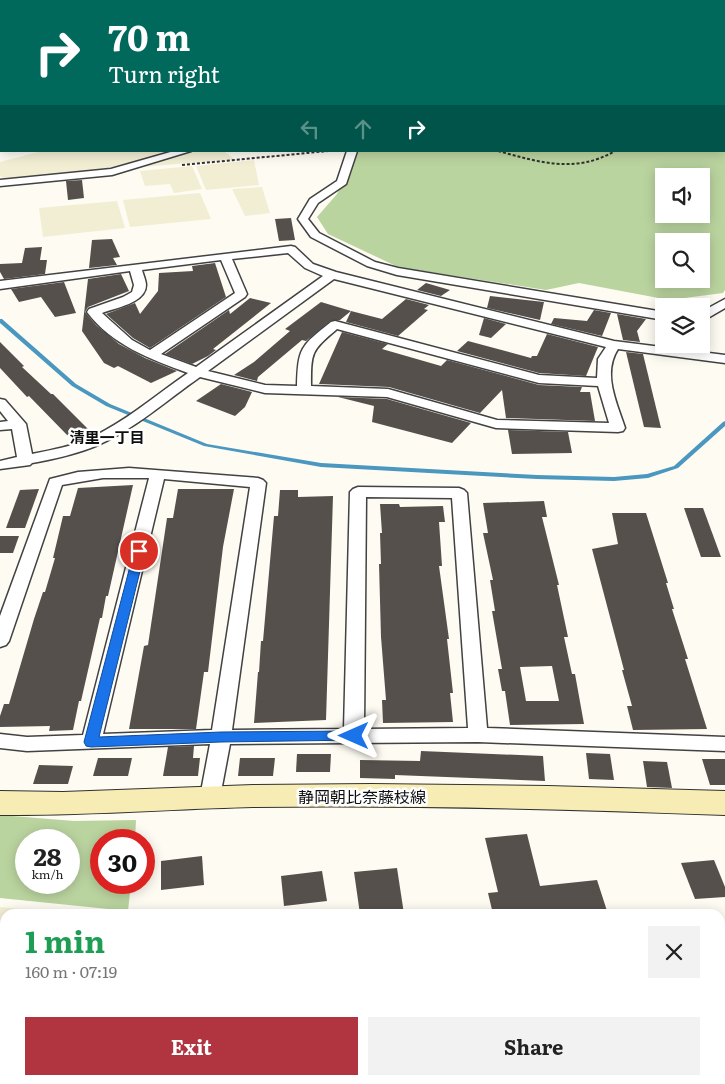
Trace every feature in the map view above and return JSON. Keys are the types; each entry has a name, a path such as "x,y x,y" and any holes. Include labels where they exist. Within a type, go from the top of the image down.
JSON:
{"main road":[{"name":"静岡朝比奈藤枝線","path":"0,803 37,804 210,797 379,794 725,803"}],"street":[{"path":"0,182 112,172 182,152"},
{"path":"352,152 342,182 313,200 306,209 303,219 314,235 371,264 397,271 655,314"},
{"path":"0,285 291,249 309,266 332,275 614,345 655,348"},
{"path":"151,355 241,294 225,256"},
{"path":"136,267 140,285 137,294 127,300 93,312 127,343 151,355 198,372 265,389 388,393 496,424 618,428 604,382 605,360 614,345"},
{"path":"0,465 25,462 60,454 93,442 125,424 332,275"},
{"path":"710,312 725,303"},
{"path":"304,390 304,364 310,345 334,325 539,379 604,382"},
{"path":"704,353 725,359"},
{"path":"0,403 19,424 24,438 25,462"},
{"path":"0,426 19,424"},
{"path":"0,641 55,482 70,477 128,473 258,483 221,737 210,797"},
{"path":"91,742 158,474"},
{"path":"354,736 358,492 459,494 478,735"},
{"path":"0,741 27,744 221,737 478,735 725,744"}],"path":[{"path":"181,166 318,152"},
{"path":"502,152 558,165 581,164 614,152"}],"shaded area":[{"path":"38,152 168,152 108,169 5,179 0,176 0,162"},
{"path":"190,152 225,152 234,159 131,168"},
{"path":"254,160 259,185 206,190 196,166"},
{"path":"192,166 202,189 174,193 170,184 145,186 140,171"},
{"path":"262,187 270,213 245,216 232,189"},
{"path":"200,193 211,219 130,227 123,200"},
{"path":"117,201 125,228 43,237 39,208"},
{"path":"0,907 21,909 0,909"}],"green space":[{"path":"358,152 725,152 725,290 723,293 684,298 658,298 579,283 546,290 398,267 328,234 317,217 337,194"},
{"path":"0,815 74,821 136,820 136,829 90,829 90,894 130,894 128,909 108,909 0,898"}],"building":[{"path":"82,180 84,198 68,200 66,181"},
{"path":"291,218 295,240 279,241 275,219"},
{"path":"112,239 120,257 113,258 117,265 89,268 92,240"},
{"path":"42,247 40,260 47,260 45,274 4,279 0,272 0,264 22,263 25,248"},
{"path":"215,263 226,297 150,348 133,338 106,314 135,303 140,314 158,291 159,273 193,271 192,266"},
{"path":"121,274 129,291 88,307 85,312 96,325 119,344 145,358 177,371 151,383 118,366 114,368 104,363 82,331 88,279"},
{"path":"64,282 76,313 55,317 41,297 19,302 11,289"},
{"path":"426,283 450,290 441,296 417,290"},
{"path":"490,296 544,302 540,320 487,308"},
{"path":"250,298 271,303 213,349 216,350 208,356 192,364 165,354 229,310 230,314"},
{"path":"406,299 429,305 424,309 428,310 398,336 346,322 351,311 382,319"},
{"path":"321,302 351,311 340,320 330,321 306,341 302,340 258,377 257,381 234,375 254,362 290,331 285,329"},
{"path":"594,310 611,313 602,336 551,324 554,318 587,321"},
{"path":"617,314 646,319 637,331 640,342 623,340"},
{"path":"484,318 506,324 491,338 479,335"},
{"path":"342,332 388,344 382,349 441,366 447,360 539,385 582,387 580,392 590,392 595,421 506,418 502,390 480,413 389,387 319,384"},
{"path":"547,334 598,347 586,376 539,373 457,351 468,341 531,358 532,356 537,356"},
{"path":"0,342 24,366 22,367 53,394 89,430 69,437 29,396 27,397 0,368"},
{"path":"626,352 643,354 661,428 644,427"},
{"path":"221,384 252,392 245,407 235,416 196,401"},
{"path":"338,397 387,399 471,423 452,443 372,422 374,406"},
{"path":"508,430 568,432 572,453 512,454"},
{"path":"133,485 108,596 106,596 102,618 100,618 73,730 49,731 50,726 0,727 0,716 4,704 9,704 34,619 43,592 45,592 55,558 53,558 63,516 70,516 78,488"},
{"path":"39,489 25,528 6,528 20,490"},
{"path":"178,489 234,489 223,547 208,672 204,672 196,729 129,729 144,646 148,645 167,518 173,518"},
{"path":"280,490 298,490 298,497 333,496 326,720 254,723 274,516 278,516"},
{"path":"544,501 547,517 542,517 559,585 557,585 568,637 564,637 572,674 575,674 584,724 510,725 505,691 502,691 498,669 502,669 492,611 495,611 490,580 493,580 483,533 488,533 483,503","holes":["552,666 559,701 526,701 520,667"]},
{"path":"380,504 399,504 400,507 443,506 445,522 439,522 442,566 439,566 449,639 447,639 453,693 450,693 453,722 383,723 382,700 386,700 381,637 379,564 381,564 380,533 382,533"},
{"path":"684,508 703,508 721,557 701,557"},
{"path":"612,513 646,513 668,583 666,583 674,609 672,609 688,659 685,659 707,729 633,730 627,706 632,706 622,670 624,670 592,549 618,544"},
{"path":"0,536 19,536 13,553 0,553"},
{"path":"194,746 193,758 200,758 198,776 163,776 168,747"},
{"path":"421,751 543,756 545,781 395,775 395,779 360,778 360,760 420,761"},
{"path":"586,753 610,754 614,780 589,779"},
{"path":"297,754 331,754 330,772 296,772"},
{"path":"98,758 132,758 128,776 93,776"},
{"path":"240,758 275,758 273,776 238,776"},
{"path":"702,759 725,759 725,785 710,785"},
{"path":"643,761 667,762 672,788 647,787"},
{"path":"39,765 73,766 68,784 33,784"},
{"path":"527,834 540,886 597,880 606,909 492,909 488,893 498,892 485,838"},
{"path":"202,856 204,885 161,890 161,861"},
{"path":"714,860 725,887 725,897 695,899 681,863"},
{"path":"397,868 403,909 359,909 354,872"},
{"path":"322,871 327,901 284,906 281,876"}],"waterway":[{"path":"0,320 74,385 108,405 206,445 321,465 537,477 614,479 648,476 676,467 725,423"}],"district":[{"name":"清里一丁目","path":"107,436"}],"route":[{"path":"139,551 91,742 221,737 354,736"}]}
